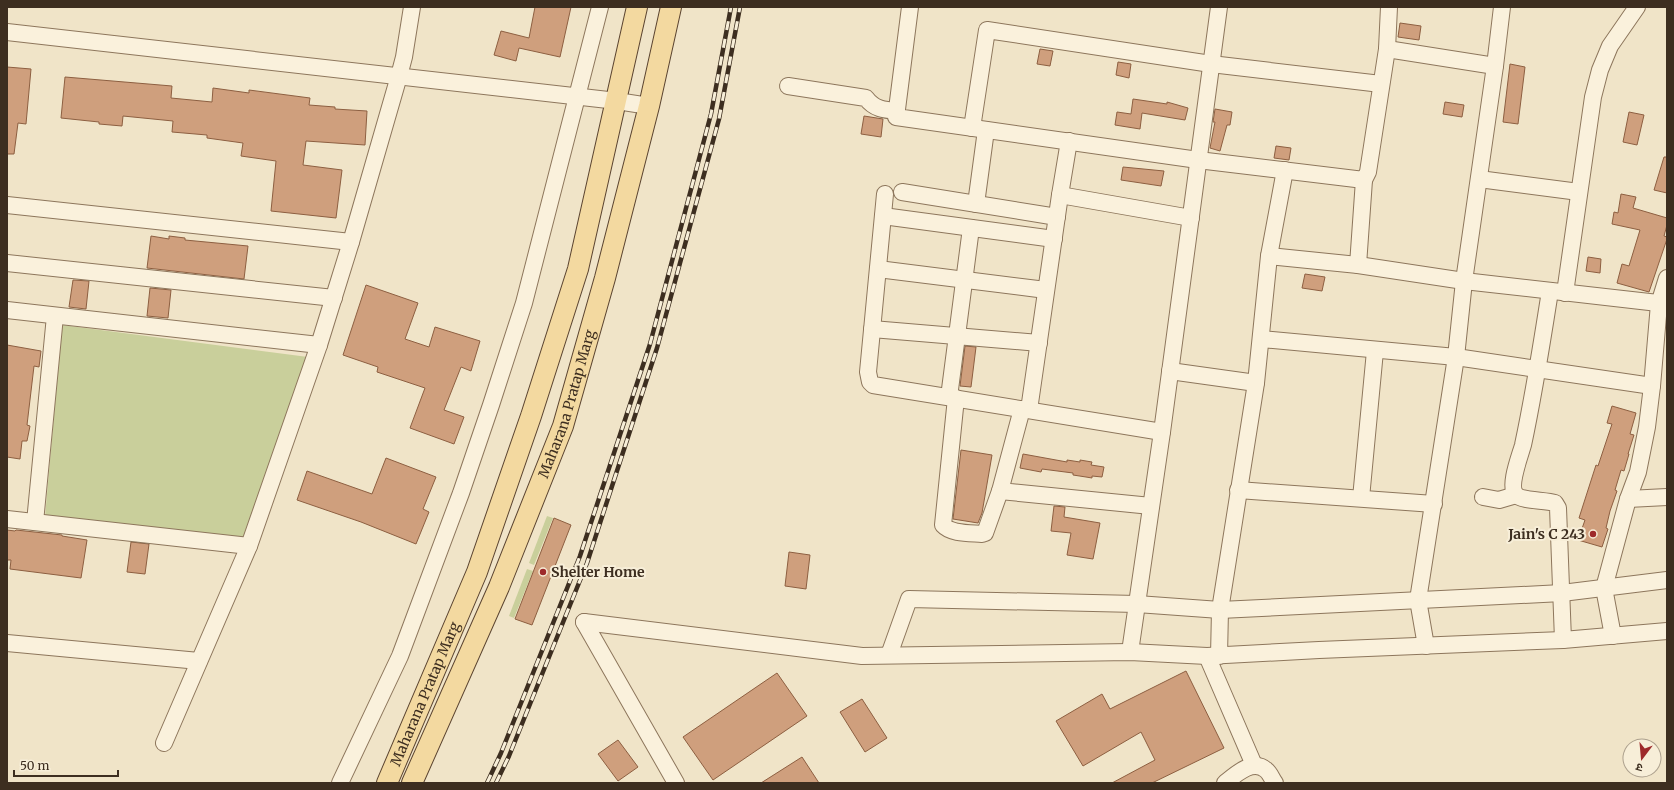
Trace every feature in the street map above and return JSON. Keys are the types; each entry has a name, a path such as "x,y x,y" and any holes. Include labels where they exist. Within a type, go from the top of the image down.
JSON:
{"main road":[{"name":"Maharana Pratap Marg","path":"386,783 406,741 477,572 532,416 578,269 637,7"},
{"name":"Maharana Pratap Marg","path":"412,783 499,587 563,426 605,278 649,106 671,7"}],"street":[{"path":"164,743 249,546 319,345 351,242 399,76 404,56 412,7"},
{"path":"340,783 400,656 461,493 524,303 600,7"},
{"path":"910,7 896,117 1198,160 1364,180"},
{"path":"1130,652 1162,432 1219,7"},
{"path":"1358,265 1364,180 1368,172 1387,49 1389,7"},
{"path":"1426,646 1418,600 1456,357 1464,281 1502,7"},
{"path":"1563,640 1558,508 1554,503 1548,500 1521,498 1516,495 1513,489 1513,481 1523,446 1538,369 1579,192 1593,97 1600,70 1610,46 1637,7"},
{"path":"976,204 979,129 987,30 1211,64 1381,84"},
{"path":"7,32 617,101 649,106"},
{"path":"1387,49 1495,66"},
{"path":"788,86 866,98 871,105 880,109 897,112"},
{"path":"970,228 957,336 943,525 946,529 954,531 982,534 985,533 1000,491 1026,410 1039,343 1069,141"},
{"path":"1254,765 1213,656 1256,383 1269,256 1285,170"},
{"path":"1479,180 1579,192"},
{"path":"902,192 1057,218"},
{"path":"885,194 868,372 870,382 873,385 1162,432"},
{"path":"1060,196 1191,218"},
{"path":"7,205 351,242"},
{"path":"883,216 1054,239"},
{"path":"1269,256 1358,265 1464,281 1663,304"},
{"path":"7,262 334,298"},
{"path":"878,269 1046,290"},
{"path":"1613,636 1604,588 1628,499 1638,472 1647,427 1667,278"},
{"path":"7,310 319,345"},
{"path":"35,522 55,316"},
{"path":"872,329 1039,343"},
{"path":"1261,339 1375,351 1456,357 1652,386"},
{"path":"1361,498 1375,351"},
{"path":"1170,371 1256,383"},
{"path":"1238,490 1434,504"},
{"path":"1000,491 1151,506"},
{"path":"1483,497 1500,500 1516,495"},
{"path":"1628,499 1667,497"},
{"path":"7,519 249,546"},
{"path":"889,655 910,599 1137,604 1220,610 1562,593 1667,580"},
{"path":"676,783 584,622 862,656 1130,652 1213,656 1563,640 1667,631"},
{"path":"7,643 199,661"},
{"path":"1225,783 1243,769 1254,765 1266,769 1275,783"}],"green space":[{"path":"62,325 308,357 242,540 45,517"},
{"path":"547,516 553,518 534,565 529,563"},
{"path":"527,569 533,571 514,618 509,616"}],"building":[{"path":"535,7 571,7 560,57 519,48 516,61 494,55 501,31 529,38"},
{"path":"1400,23 1421,26 1419,40 1398,37"},
{"path":"1040,49 1053,51 1050,66 1037,64"},
{"path":"1118,62 1131,64 1129,78 1116,75"},
{"path":"1510,64 1525,67 1518,124 1503,122"},
{"path":"7,67 31,69 26,124 18,123 14,154 7,154"},
{"path":"65,77 172,86 171,98 212,102 213,88 249,93 249,90 310,98 309,105 335,107 335,109 367,111 365,145 306,141 303,165 342,170 336,218 271,211 276,161 241,156 243,143 207,138 207,135 172,132 173,121 123,116 122,126 61,118"},
{"path":"1133,99 1167,104 1167,102 1188,108 1185,120 1142,113 1140,129 1115,125 1117,112 1131,114"},
{"path":"1445,102 1464,105 1462,117 1443,114"},
{"path":"1215,109 1232,112 1230,125 1227,125 1220,151 1210,148 1215,122 1213,122"},
{"path":"1629,112 1644,115 1637,145 1623,142"},
{"path":"864,116 883,119 881,137 861,134"},
{"path":"1276,146 1291,148 1289,160 1274,158"},
{"path":"1664,157 1667,157 1667,193 1654,190"},
{"path":"1123,167 1164,171 1161,186 1121,180"},
{"path":"1621,194 1636,197 1633,208 1667,218 1664,236 1667,237 1667,239 1649,292 1617,283 1622,264 1629,266 1640,230 1612,224 1614,212 1618,213"},
{"path":"151,236 169,239 169,236 185,238 185,240 248,246 244,279 147,268"},
{"path":"1588,257 1601,259 1600,273 1586,271"},
{"path":"1305,274 1325,277 1322,291 1302,288"},
{"path":"73,280 89,281 86,309 69,307"},
{"path":"366,285 418,303 405,339 429,347 435,327 480,341 471,371 461,367 444,410 464,417 454,444 410,428 425,388 377,372 378,367 343,355"},
{"path":"150,288 171,290 168,318 147,316"},
{"path":"7,345 41,351 39,367 34,366 27,425 30,426 27,441 22,441 20,459 7,457"},
{"path":"965,346 976,347 971,387 960,386"},
{"path":"1612,406 1636,413 1630,434 1634,435 1624,471 1621,470 1615,490 1617,491 1610,511 1606,528 1608,529 1602,547 1578,540 1585,520 1579,518 1596,465 1598,466 1612,424 1607,423"},
{"path":"961,450 992,455 982,513 978,523 953,519"},
{"path":"1023,454 1067,462 1067,460 1080,462 1080,460 1092,462 1091,465 1104,467 1102,477 1092,476 1092,478 1073,475 1073,473 1042,469 1041,472 1020,468"},
{"path":"386,458 436,477 423,509 429,512 416,544 361,522 297,500 307,471 372,494"},
{"path":"1054,506 1065,507 1064,517 1100,523 1093,559 1067,555 1071,533 1051,531"},
{"name":"Shelter Home","path":"554,518 571,525 532,625 515,619"},
{"path":"7,530 62,535 87,540 81,578 10,569 11,560 7,560"},
{"path":"131,542 149,544 145,574 127,572"},
{"path":"789,552 810,555 806,589 785,586"},
{"path":"1186,671 1224,748 1152,783 1112,783 1155,760 1141,732 1083,766 1056,721 1102,694 1110,709"},
{"path":"777,673 807,716 713,780 683,737"},
{"path":"862,699 887,738 865,752 840,712"},
{"path":"618,740 638,767 618,781 598,754"},
{"path":"802,757 819,783 761,783"}],"railway":[{"path":"487,783 501,753 580,556 650,344 711,114 731,7"},
{"path":"496,783 509,756 587,563 657,348 719,119 740,7"}],"place":[{"name":"Jain's C 243","path":"1593,534"},
{"name":"Shelter Home","path":"543,572"}]}
